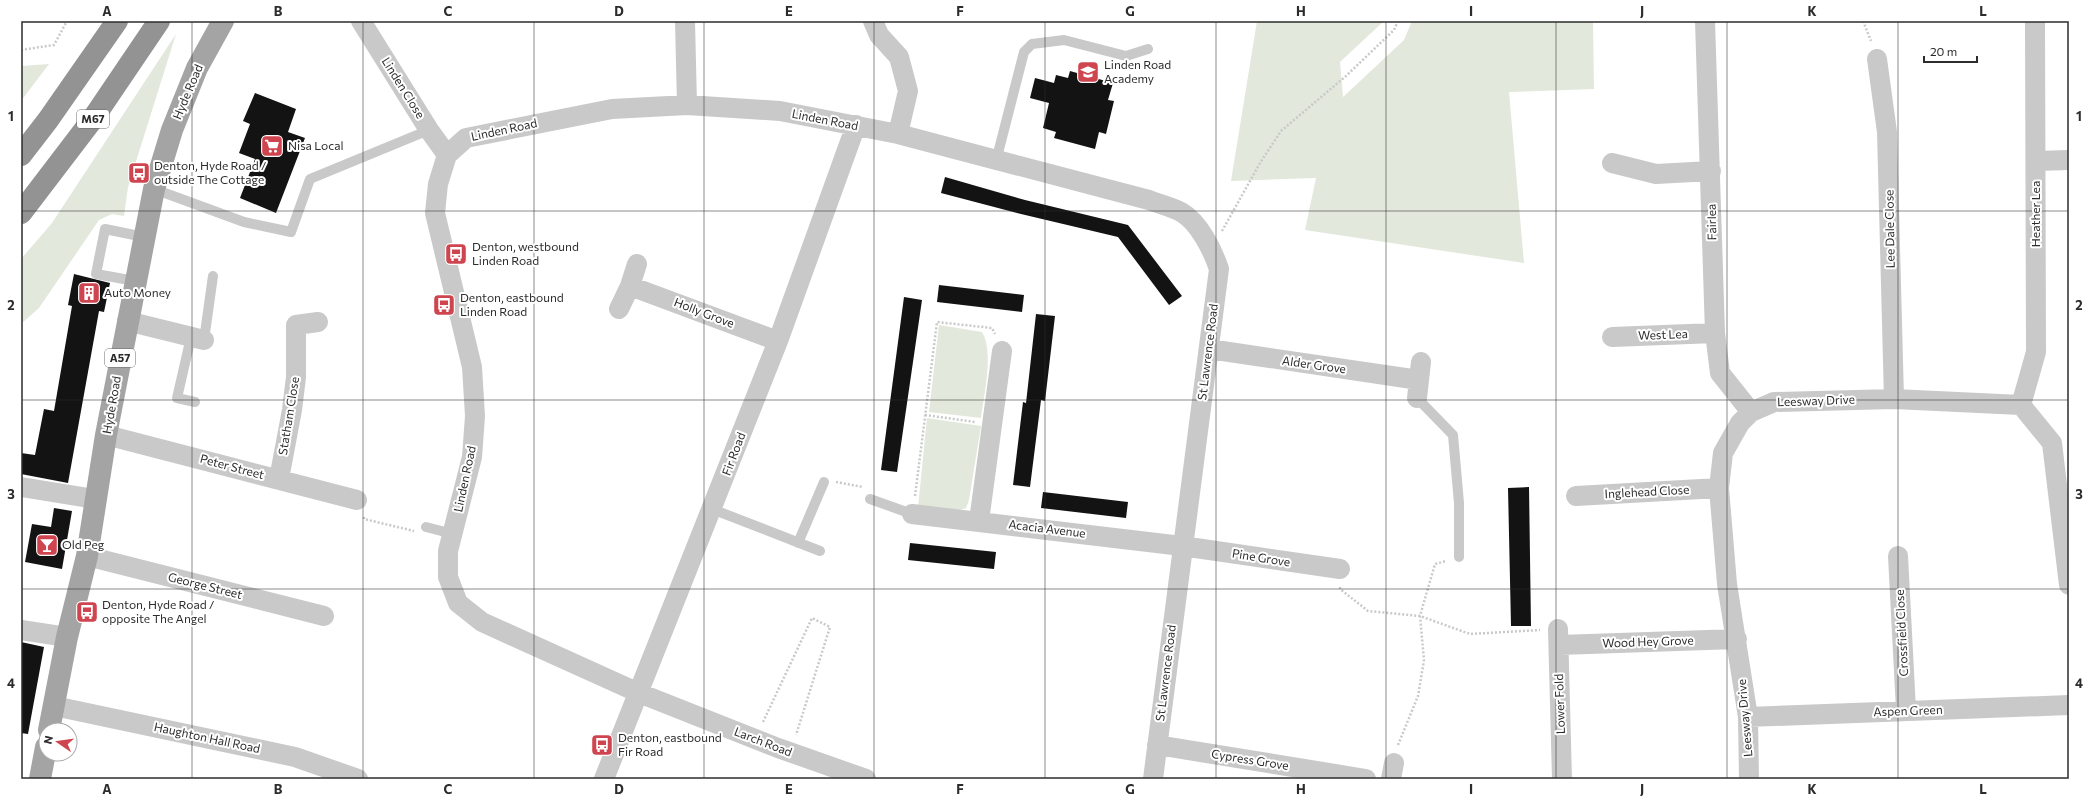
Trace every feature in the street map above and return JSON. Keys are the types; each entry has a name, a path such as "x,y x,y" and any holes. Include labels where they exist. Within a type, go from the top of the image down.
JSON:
{"highway":[{"name":"M67","path":"21,155 48,120 117,21"},
{"name":"M67","path":"21,213 92,120 159,21"}],"main road":[{"name":"Hyde Road","path":"51,722 67,637 87,556 106,435 154,189 172,130 197,68 223,21"},
{"path":"40,779 43,762"}],"street":[{"name":"Linden Close","path":"361,21 429,130 447,155"},
{"path":"685,21 687,105"},
{"path":"874,21 879,35 899,57 908,91 905,137"},
{"name":"Fairlea","path":"1705,21 1715,333 1720,373 1751,412"},
{"name":"Heather Lea","path":"2021,405 2036,352 2035,21"},
{"name":"Lee Dale Close","path":"1877,59 1887,132 1894,399"},
{"name":"Linden Road","path":"639,693 482,622 458,603 448,577 448,551 472,457 475,416 472,367 435,213 438,184 447,155 466,138 518,126 612,109 687,105 780,111 856,125 905,137"},
{"name":"Fir Road","path":"604,779 778,341 856,125"},
{"name":"St Lawrence Road","path":"905,137 1149,200 1182,212 1201,232 1212,249 1219,269 1153,779"},
{"path":"2036,161 2069,160"},
{"path":"1612,163 1656,174 1711,171"},
{"path":"619,309 630,286 637,264"},
{"name":"Holly Grove","path":"630,286 778,341"},
{"path":"127,322 198,338"},
{"name":"Statham Close","path":"278,480 292,410 296,377 296,325 318,322"},
{"name":"West Lea","path":"1612,337 1715,333"},
{"name":"Alder Grove","path":"1209,350 1419,380"},
{"path":"980,521 1002,351"},
{"name":"Leesway Drive","path":"1749,779 1748,717 1737,639 1727,584 1719,488 1723,453 1740,423 1751,412 1774,402 1894,399 2021,405"},
{"path":"2021,405 2052,443 2069,585"},
{"name":"Peter Street","path":"106,435 357,500"},
{"path":"21,486 95,499"},
{"name":"Inglehead Close","path":"1576,496 1719,488"},
{"name":"Acacia Avenue","path":"912,514 1182,546"},
{"name":"Pine Grove","path":"1182,546 1340,569"},
{"name":"George Street","path":"87,556 324,616"},
{"name":"Crossfield Close","path":"1898,556 1906,710"},
{"path":"21,630 67,637"},
{"name":"Wood Hey Grove","path":"1558,637 1737,639"},
{"name":"Lower Fold","path":"1558,637 1562,779"},
{"name":"Larch Road","path":"639,693 755,739 866,779"},
{"name":"Aspen Green","path":"1748,717 2069,705"},
{"name":"Haughton Hall Road","path":"54,706 295,757 358,779"},
{"name":"Cypress Grove","path":"1157,745 1366,779"}],"lane":[{"path":"996,161 1024,52 1032,44 1064,40 1126,56 1148,50"},
{"path":"154,189 244,222 291,232 310,179 429,130"},
{"path":"135,281 96,274 105,229 144,236"},
{"path":"195,402 177,398 198,338 213,276"},
{"path":"1419,380 1453,435 1459,503 1460,558"},
{"path":"798,543 824,482"},
{"path":"870,499 912,514"},
{"path":"712,509 820,551"},
{"path":"426,527 453,534"}],"path":[{"path":"21,50 54,46 67,21"},
{"path":"1212,249 1260,163 1281,131 1346,76 1394,30 1398,21"},
{"path":"1863,21 1877,59"},
{"path":"912,514 938,322 992,328 1002,351"},
{"path":"925,415 992,424"},
{"path":"824,482 835,481 864,488 870,499"},
{"path":"357,500 364,519 416,532 426,527"},
{"path":"1392,771 1395,751 1418,696 1424,660 1420,616 1435,564 1460,558"},
{"path":"1340,569 1340,589 1368,611 1420,616 1470,634 1558,637"},
{"path":"755,739 812,618 830,627 790,752"}],"shaded area":[{"path":"1257,21 1384,21 1340,62 1343,97 1404,40 1412,21 1593,21 1594,89 1509,92 1524,263 1305,230 1316,178 1231,181"},
{"path":"176,34 128,187 124,216 112,214 99,220 39,308 21,324 21,259 52,223"},
{"path":"49,64 21,101 21,66"},
{"path":"939,325 982,332 986,340 988,361 981,418 929,412"},
{"path":"927,418 981,426 969,500 966,508 957,511 918,508"}],"building":[{"path":"1070,71 1113,83 1108,100 1114,101 1106,134 1099,132 1095,149 1054,138 1056,132 1043,128 1049,103 1030,98 1035,78 1054,83 1056,75 1068,78"},
{"name":"Nisa Local","path":"255,93 296,109 288,132 305,138 276,213 240,198 255,159 239,153 250,124 243,121"},
{"path":"945,177 1025,200 1128,225 1182,296 1169,305 1118,237 941,193"},
{"path":"74,274 110,283 104,312 99,311 68,483 21,474 21,453 35,455 44,409 54,411 72,306 68,305"},
{"path":"939,285 1024,295 1022,312 937,302"},
{"path":"904,297 922,300 897,472 881,470"},
{"path":"1036,314 1055,316 1045,401 1041,400 1030,487 1013,485 1023,402 1026,403"},
{"path":"1529,487 1531,626 1511,626 1508,488"},
{"path":"1043,492 1128,502 1126,518 1041,508"},
{"name":"Old Peg","path":"54,508 72,511 62,569 25,562 32,524 51,527"},
{"path":"910,543 996,552 994,569 908,560"},
{"path":"21,642 44,647 28,734 21,733"}],"place":[{"name":"Linden Road Academy","path":"1088,72"},
{"name":"Nisa Local","path":"272,146"},
{"name":"Denton, Hyde Road / outside The Cottage","path":"139,173"},
{"name":"Denton, westbound Linden Road","path":"456,254"},
{"name":"Auto Money","path":"89,293"},
{"name":"Denton, eastbound Linden Road","path":"444,305"},
{"name":"Old Peg","path":"47,545"},
{"name":"Denton, Hyde Road / opposite The Angel","path":"87,612"},
{"name":"Denton, eastbound Fir Road","path":"602,745"}]}
